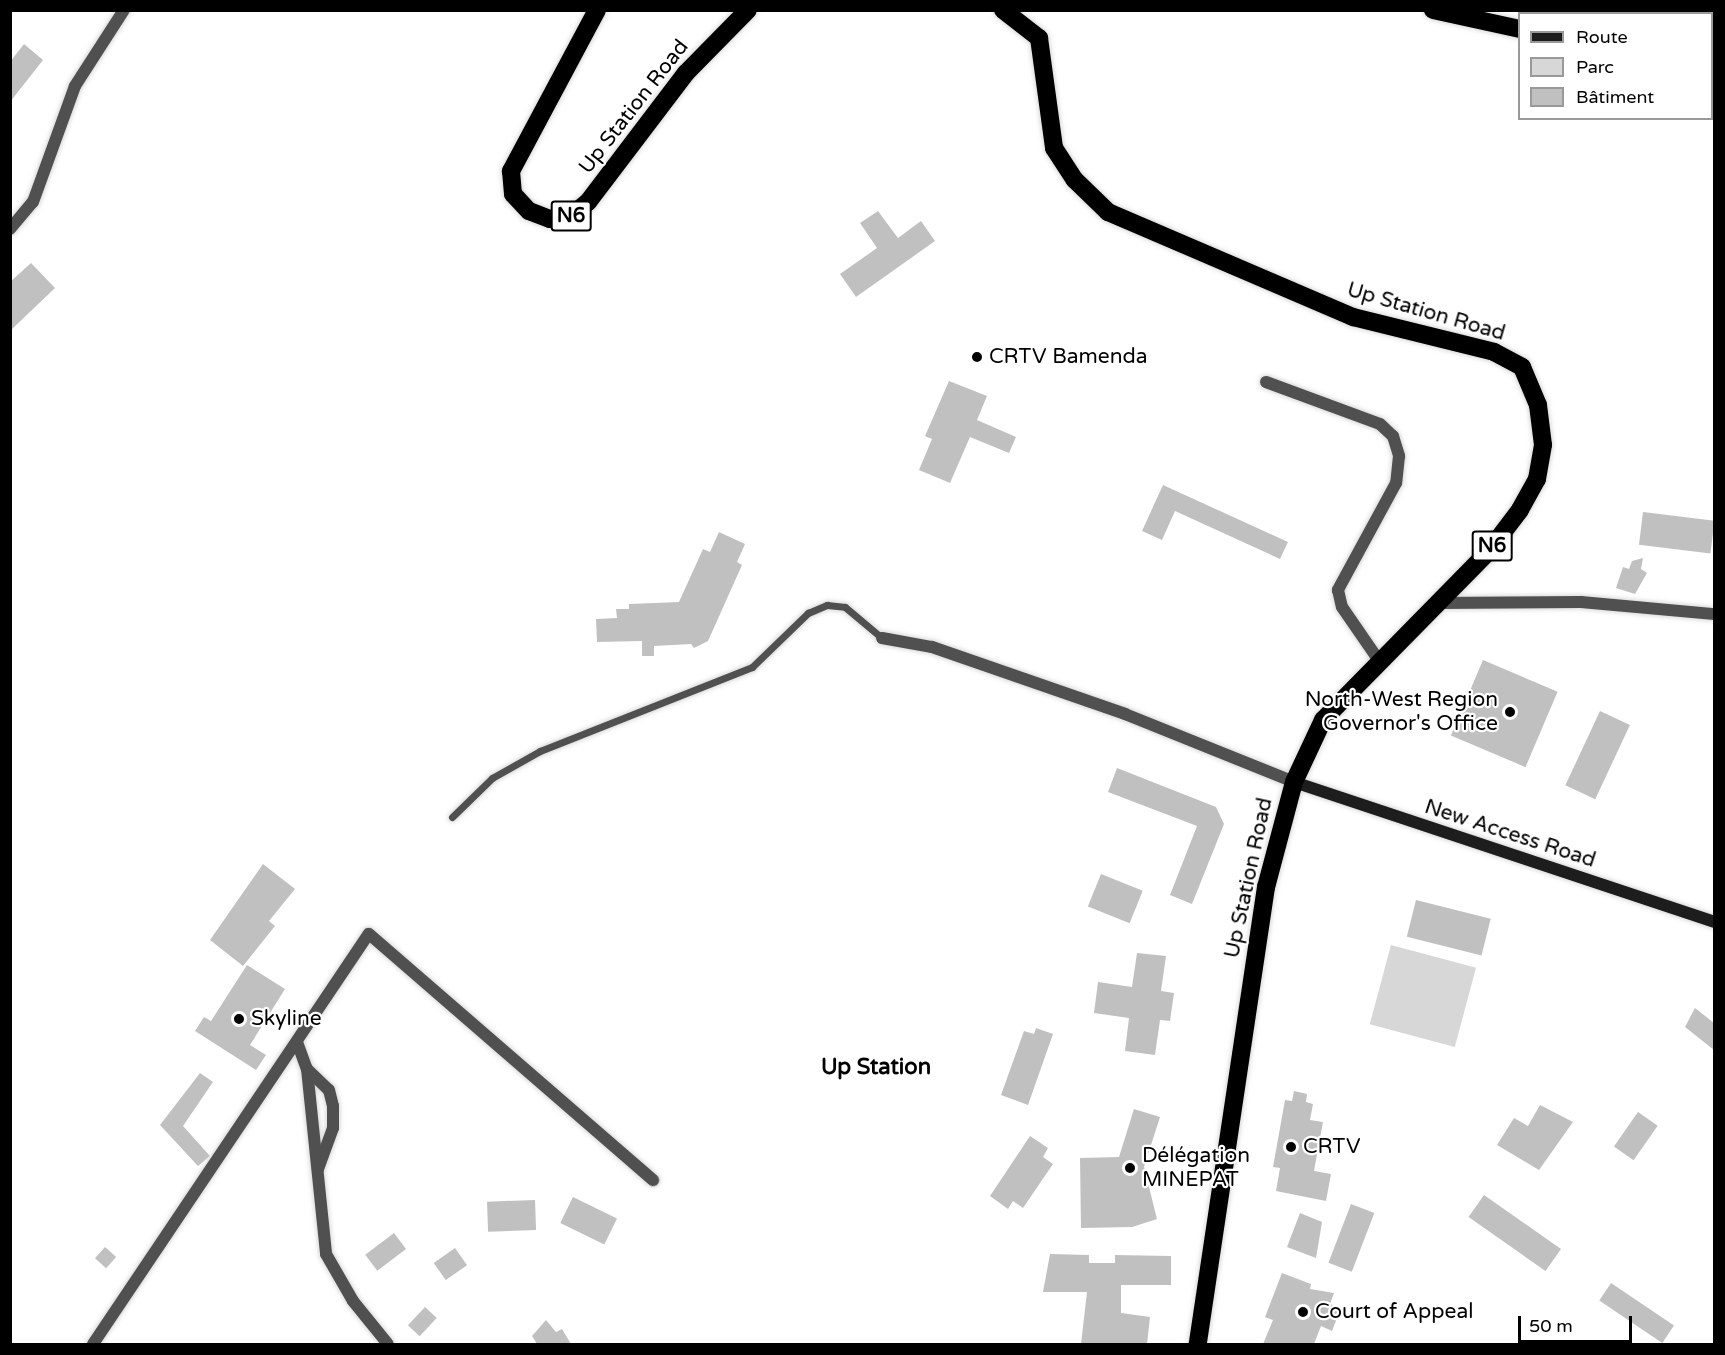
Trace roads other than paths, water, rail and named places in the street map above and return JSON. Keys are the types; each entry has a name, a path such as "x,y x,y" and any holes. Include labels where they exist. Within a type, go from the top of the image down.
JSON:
{"highway":[{"name":"Up Station Road","path":"597,10 511,171 513,194 529,212 550,219 568,218 588,202 686,73 748,10"},
{"name":"Up Station Road","path":"1003,10 1039,38 1054,148 1075,180 1108,212 1353,317 1494,352 1522,367 1538,405 1543,445 1537,479 1488,552 1323,720 1294,782 1266,887 1198,1344"},
{"path":"1433,10 1518,29"}],"main road":[{"name":"New Access Road","path":"1294,782 1714,922"}],"street":[{"path":"10,229 33,202 80,76 124,10"},
{"path":"1266,382 1380,424 1393,436 1399,456 1396,483 1338,590 1342,607 1380,662"},
{"path":"1437,603 1581,602 1714,614"},
{"path":"882,638 932,647 1095,703 1294,782"},
{"path":"93,1344 369,934 654,1180"},
{"path":"297,1042 307,1069 326,1254 352,1301 388,1344"},
{"path":"307,1069 329,1090 333,1106 333,1128 318,1171"}],"lane":[{"path":"452,817 492,778 540,751 752,667 808,613 826,605 845,607 882,638"}],"place":[{"name":"CRTV Bamenda","path":"977,357"},
{"name":"North-West Region Governor's Office","path":"1510,712"},
{"name":"Skyline","path":"239,1019"},
{"name":"CRTV","path":"1291,1147"},
{"name":"Délégation MINEPAT","path":"1130,1168"},
{"name":"Court of Appeal","path":"1303,1312"}],"district":[{"name":"Up Station","path":"876,1068"}]}
